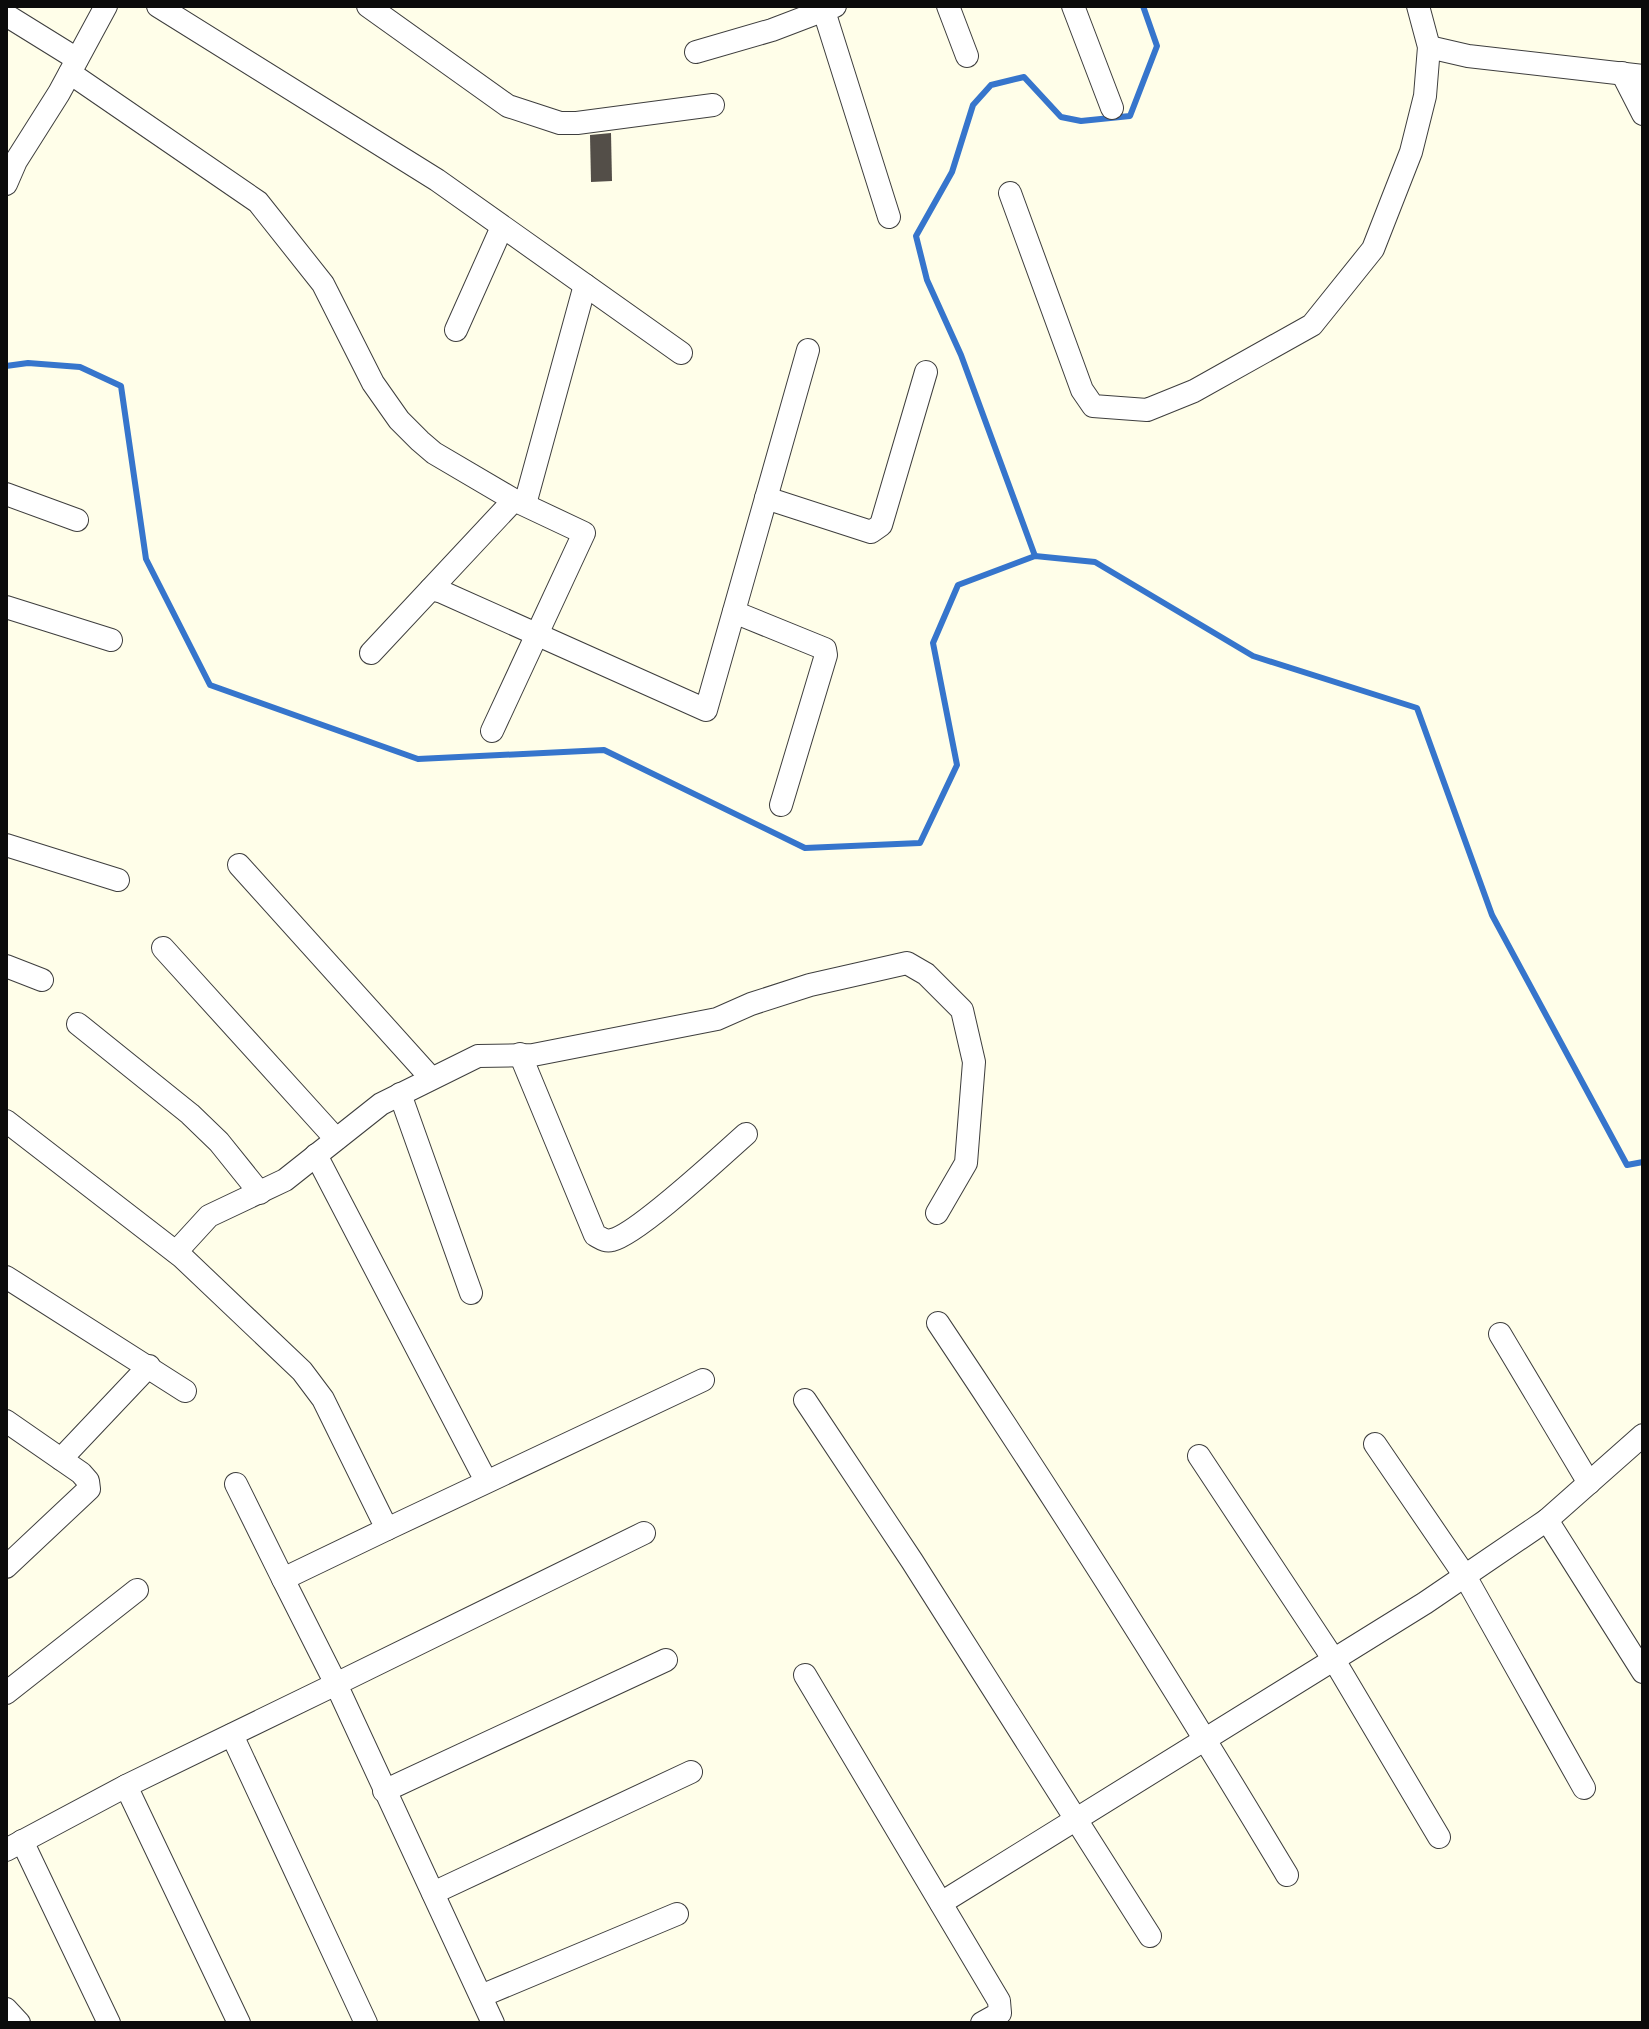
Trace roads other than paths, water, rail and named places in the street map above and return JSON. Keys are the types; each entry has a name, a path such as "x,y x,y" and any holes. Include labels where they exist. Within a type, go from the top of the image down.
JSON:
{"street":[{"path":"6,184 16,161 106,6"},
{"path":"158,6 437,180 681,353"},
{"path":"368,6 508,106 538,118 577,123 713,105"},
{"path":"948,6 967,56"},
{"path":"1073,6 1112,108"},
{"path":"1010,193 1082,390 1093,406 1147,410 1194,391 1312,325 1373,249 1411,152 1425,96 1429,47 1418,6"},
{"path":"696,52 830,9 889,217"},
{"path":"6,15 258,202 323,284 373,383 399,420 434,453 520,502 584,533 492,731"},
{"path":"1429,47 1468,56 1633,75 1643,114"},
{"path":"456,330 502,227"},
{"path":"371,653 520,502 585,285"},
{"path":"431,589 706,710 808,350"},
{"path":"766,498 871,532 881,525 926,372"},
{"path":"6,494 77,520"},
{"path":"6,607 111,640"},
{"path":"734,612 825,649 826,655 781,805"},
{"path":"6,845 118,880"},
{"path":"239,865 431,1078"},
{"path":"163,948 336,1139"},
{"path":"176,1252 209,1216 285,1180 381,1104 478,1056 543,1053 717,1019 810,985 907,963 926,974 962,1010 974,1062 966,1163 937,1213"},
{"path":"6,966 42,980"},
{"path":"78,1024 190,1114 219,1142 260,1193"},
{"path":"520,1054 595,1235 605,1240 614,1240 636,1227 746,1134"},
{"path":"400,1094 471,1293"},
{"path":"6,1121 176,1252 302,1371 323,1399 387,1529"},
{"path":"316,1155 486,1481"},
{"path":"6,1277 185,1391"},
{"path":"938,1323 1005,1422 1206,1739 1287,1875"},
{"path":"1500,1334 1589,1483"},
{"path":"61,1459 149,1366"},
{"path":"283,1579 703,1380"},
{"path":"805,1400 912,1561 1150,1936"},
{"path":"6,1421 81,1473 88,1481 89,1489 6,1567"},
{"path":"941,1903 1465,1576 1547,1520 1643,1435"},
{"path":"1375,1444 1465,1576 1584,1788"},
{"path":"1199,1456 1334,1660 1439,1837"},
{"path":"236,1484 336,1684 493,2023"},
{"path":"1547,1520 1643,1672"},
{"path":"109,2023 14,1845 126,1786 644,1533"},
{"path":"6,1693 137,1590"},
{"path":"384,1791 666,1660"},
{"path":"805,1675 999,2001 1000,2013 982,2023"},
{"path":"232,1735 366,2023"},
{"path":"433,1893 691,1772"},
{"path":"126,1786 239,2023"},
{"path":"481,1996 677,1914"},
{"path":"6,2009 19,2023"}],"waterway":[{"path":"1035,556 961,355 927,280 916,236 952,172 973,105 991,85 1024,77 1061,117 1081,121 1130,116 1157,46 1143,6"},
{"path":"6,366 28,363 80,367 121,386 146,559 210,685 418,759 604,750 805,848 920,843 957,765 933,643 958,585 1035,556 1095,562 1253,656 1417,708 1492,915 1627,1165 1643,1162"}]}
